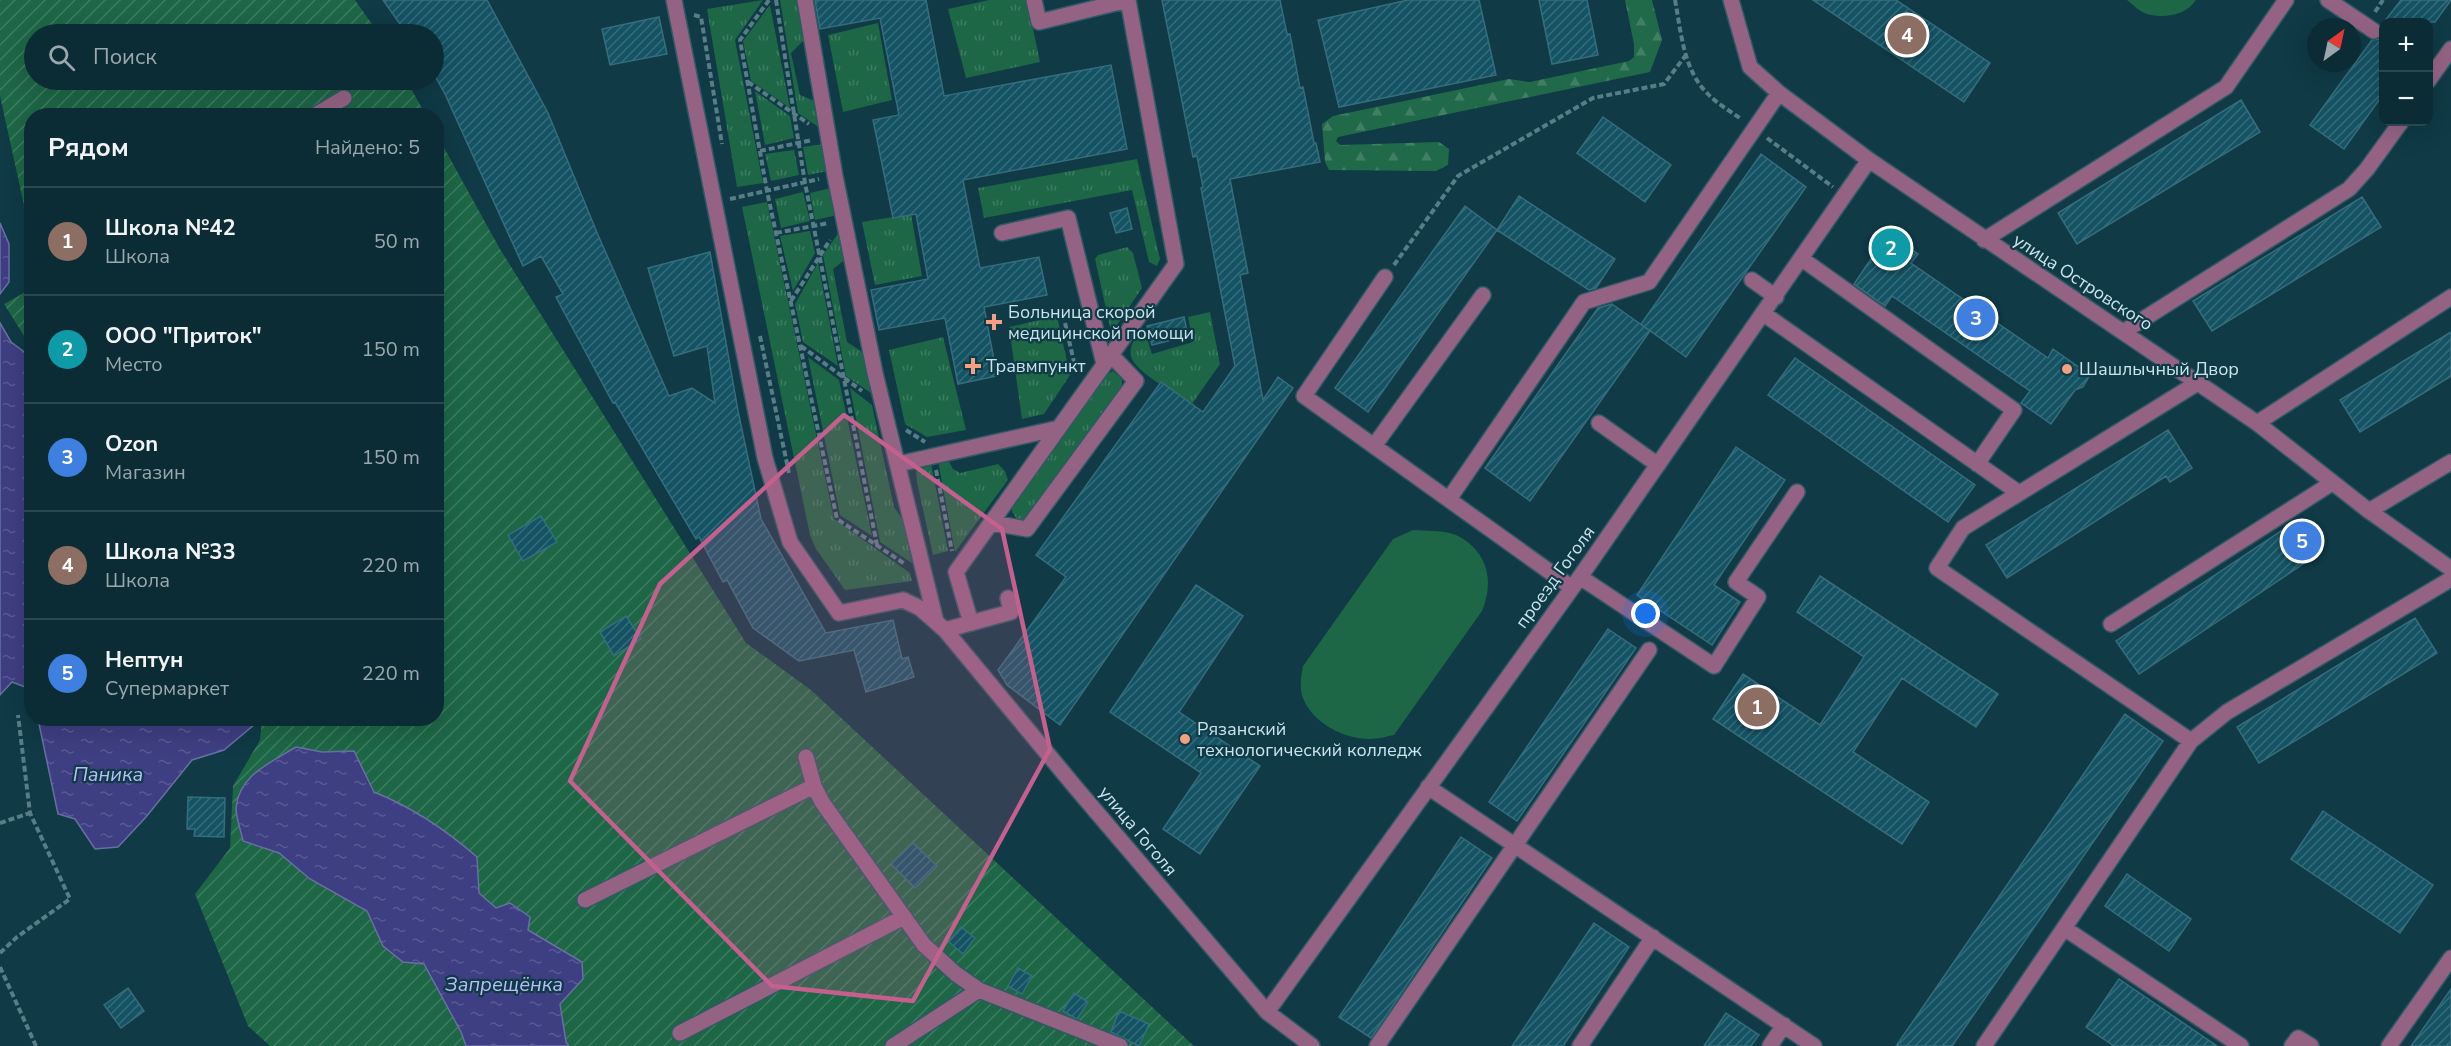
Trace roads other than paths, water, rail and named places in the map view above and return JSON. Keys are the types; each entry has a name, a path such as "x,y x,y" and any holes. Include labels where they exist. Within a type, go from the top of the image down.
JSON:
{"street":[{"path":"674,0 765,458 790,542 839,613 903,600 920,608 941,626 971,623 1011,612 1008,598"},
{"path":"805,0 835,176 875,373 925,578 941,626"},
{"path":"971,623 956,572 1176,264 1128,0 1039,22 1034,0"},
{"name":"улица Островского","path":"1731,0 1749,67 1779,93 1869,160 1984,240 2257,423 2369,511 2451,569"},
{"path":"1984,240 2226,87 2286,0"},
{"path":"2328,0 2374,31"},
{"path":"2433,74 2451,49"},
{"path":"1449,500 1584,302 1649,282 1779,93"},
{"path":"327,108 344,98"},
{"path":"2122,332 2349,189 2367,169 2398,126"},
{"name":"проезд Гоголя","path":"1267,1012 1658,465 1869,160"},
{"path":"992,523 1027,529 1136,381 1108,360 1068,218 1002,234"},
{"path":"1802,259 2014,410 1977,464"},
{"path":"1385,277 1304,396 1449,500 1575,582 1714,666 1758,597 1736,582 1797,492"},
{"path":"1752,279 1776,297"},
{"path":"1374,446 1483,294"},
{"path":"2257,423 2451,297"},
{"path":"1764,314 2019,493"},
{"path":"2191,741 1937,568 1963,528 2199,382"},
{"path":"1599,423 1658,465"},
{"path":"898,464 1059,428"},
{"path":"2369,511 2451,462"},
{"path":"2111,624 2332,483"},
{"path":"1984,1046 2191,741 2227,712 2451,579"},
{"name":"улица Гоголя","path":"941,626 1267,1012 1312,1046"},
{"path":"1377,1046 1649,651"},
{"path":"806,757 814,786 822,802 924,945 979,990 1120,1046"},
{"path":"585,900 814,786"},
{"path":"1428,787 1814,1046"},
{"path":"680,1033 904,917"},
{"path":"2064,928 2241,1046"},
{"path":"1580,1046 1653,938"},
{"path":"2389,1046 2451,958"},
{"path":"893,1046 979,990"},
{"path":"1770,1046 1784,1025"},
{"path":"2292,1046 2298,1038 2311,1046"}],"water":[{"path":"0,223 9,244 9,282 0,294"},
{"path":"0,323 11,342 24,352 24,686 12,682 0,695"},
{"name":"Паника","path":"39,726 253,726 224,750 192,760 146,817 118,847 95,849 75,819 58,814"},
{"name":"Запрещёнка","path":"296,747 322,752 354,751 374,792 428,820 477,857 479,893 496,908 510,903 530,917 528,930 582,962 583,979 560,1004 566,1042 569,1046 466,1046 461,1032 424,964 403,962 383,946 367,911 310,879 279,853 243,841 236,808 243,787 257,771"}],"place":[{"name":"Школа №33","path":"1907,35"},
{"name":"ООО \"Приток\"","path":"1891,248"},
{"name":"Ozon","path":"1976,318"},
{"name":"Больница скорой медицинской помощи","path":"994,322"},
{"name":"Травмпункт","path":"973,366"},
{"name":"Шашлычный Двор","path":"2067,369"},
{"name":"Нептун","path":"2302,541"},
{"name":"Школа №42","path":"1757,707"},
{"name":"Рязанский технологический колледж","path":"1185,739"}]}
